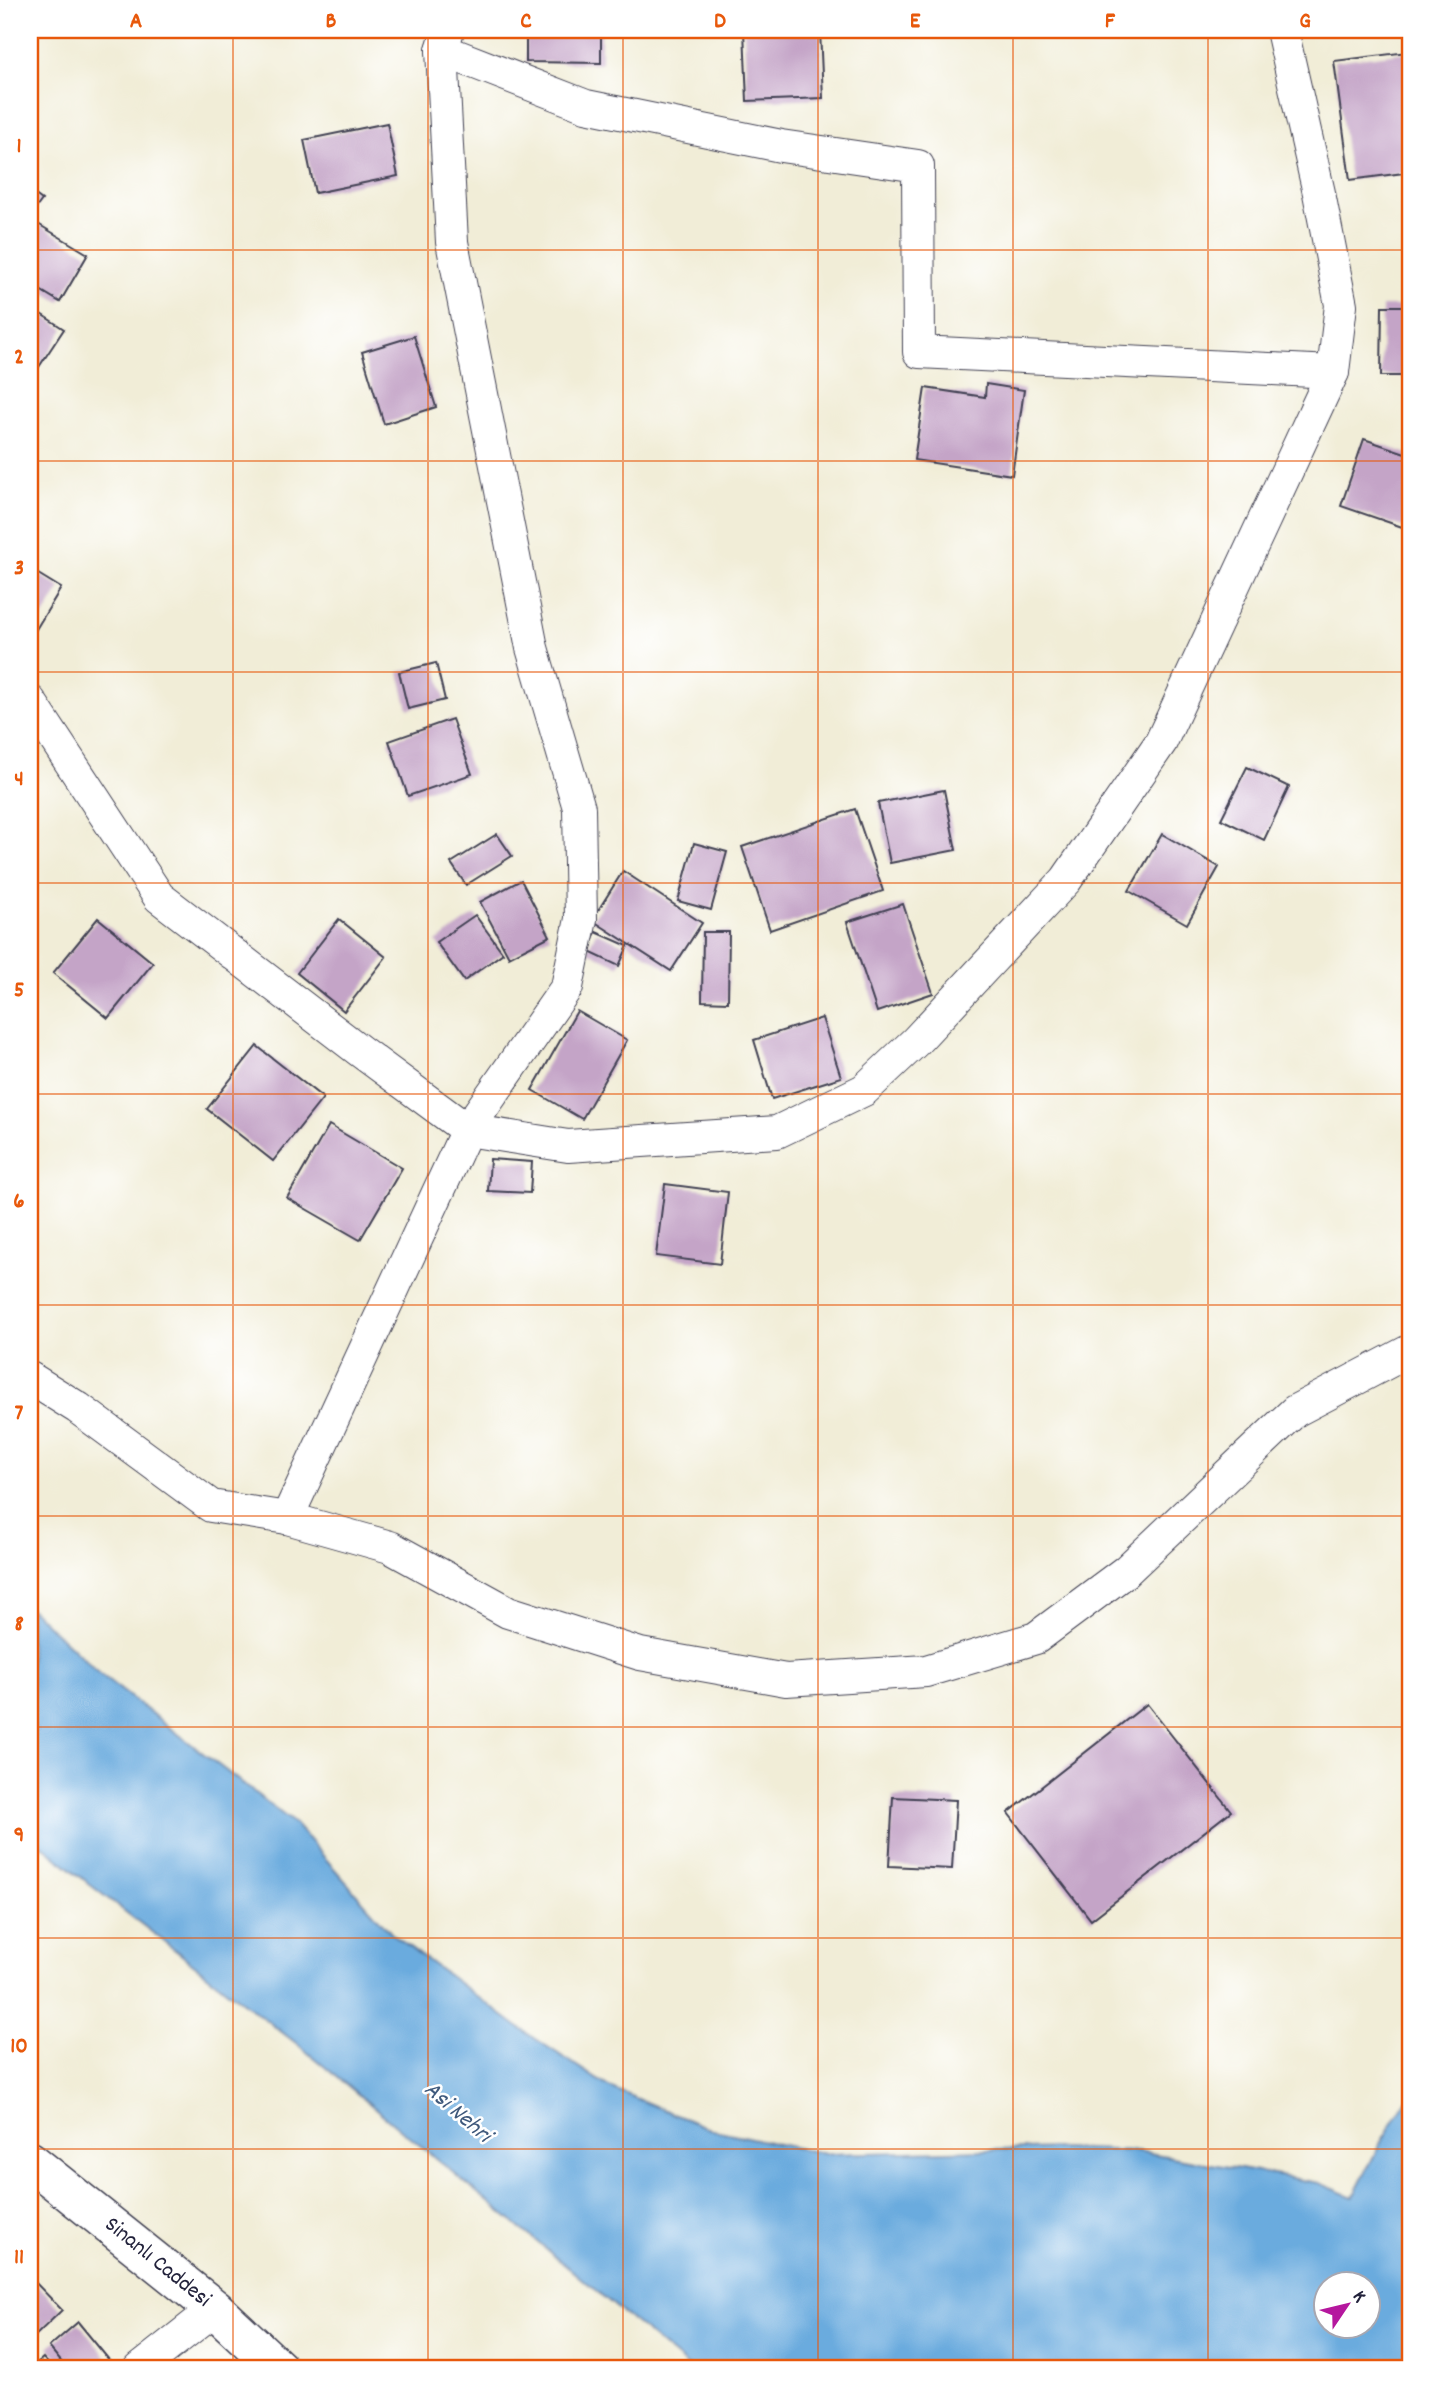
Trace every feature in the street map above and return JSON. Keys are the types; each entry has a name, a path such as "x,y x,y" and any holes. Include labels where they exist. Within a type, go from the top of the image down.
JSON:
{"main road":[{"name":"Sinanlı Caddesi","path":"30,2161 215,2309 279,2369"}],"street":[{"path":"30,702 159,897 467,1130 568,1146 777,1132 864,1090 916,1041 1066,880 1161,742 1333,373 1340,305 1319,193 1282,30"},
{"path":"287,1518 467,1130 567,987 581,919 579,808 532,648 452,242 445,40 586,106 781,146 918,166 919,352 1333,373"},
{"path":"30,1378 78,1408 211,1506 287,1518 390,1547 508,1612 640,1654 786,1681 926,1671 1036,1638 1126,1571 1295,1411 1411,1350"},
{"path":"139,2369 215,2309"}],"water":[{"name":"Asi Nehri","path":"30,1608 99,1673 295,1824 392,1934 528,2034 609,2087 710,2129 825,2154 1062,2148 1138,2151 1319,2183 1353,2197 1381,2142 1411,2093 1411,2369 691,2369 296,2043 93,1887 30,1835"}],"building":[{"path":"526,30 601,30 601,63 526,62"},
{"path":"744,30 820,30 823,98 747,101"},
{"path":"1407,52 1411,80 1411,172 1350,180 1334,61"},
{"path":"387,123 398,176 315,193 304,140"},
{"path":"30,191 42,200 30,216"},
{"path":"38,224 88,254 60,302 30,284 30,237"},
{"path":"1382,306 1411,306 1411,376 1381,376"},
{"path":"30,307 64,329 35,373 30,370"},
{"path":"414,336 436,407 384,424 362,352"},
{"path":"986,384 1024,390 1012,475 914,460 925,388 985,397"},
{"path":"1364,439 1411,455 1411,530 1341,506"},
{"path":"30,569 61,588 35,631 30,628"},
{"path":"436,663 445,700 408,709 399,672"},
{"path":"452,719 472,774 408,796 389,741"},
{"path":"1247,767 1289,787 1264,840 1221,819"},
{"path":"944,790 956,850 890,863 878,803"},
{"path":"855,809 883,891 770,930 742,847"},
{"path":"497,834 512,856 466,885 451,863"},
{"path":"1162,834 1219,867 1187,924 1129,891"},
{"path":"694,843 727,852 711,910 678,901"},
{"path":"623,871 702,923 671,971 592,920"},
{"path":"521,880 550,936 509,957 480,902"},
{"path":"903,904 933,993 877,1012 847,922"},
{"path":"475,915 503,953 464,981 436,942"},
{"path":"98,918 153,963 108,1018 53,973"},
{"path":"339,919 386,957 344,1011 297,973"},
{"path":"596,932 628,946 619,966 587,951"},
{"path":"703,932 729,932 728,1002 702,1001"},
{"path":"577,1011 627,1040 582,1119 532,1090"},
{"path":"822,1018 841,1077 772,1099 754,1040"},
{"path":"257,1046 323,1098 273,1161 207,1109"},
{"path":"329,1125 402,1168 360,1240 287,1198"},
{"path":"490,1159 532,1162 530,1193 488,1191"},
{"path":"665,1184 728,1192 720,1264 656,1256"},
{"path":"1147,1704 1231,1811 1091,1920 1008,1813"},
{"path":"893,1797 956,1800 952,1869 889,1866"},
{"path":"30,2277 62,2310 30,2341"},
{"path":"78,2322 110,2361 99,2369 67,2369 49,2347"},
{"path":"43,2358 53,2369 30,2369"}]}
